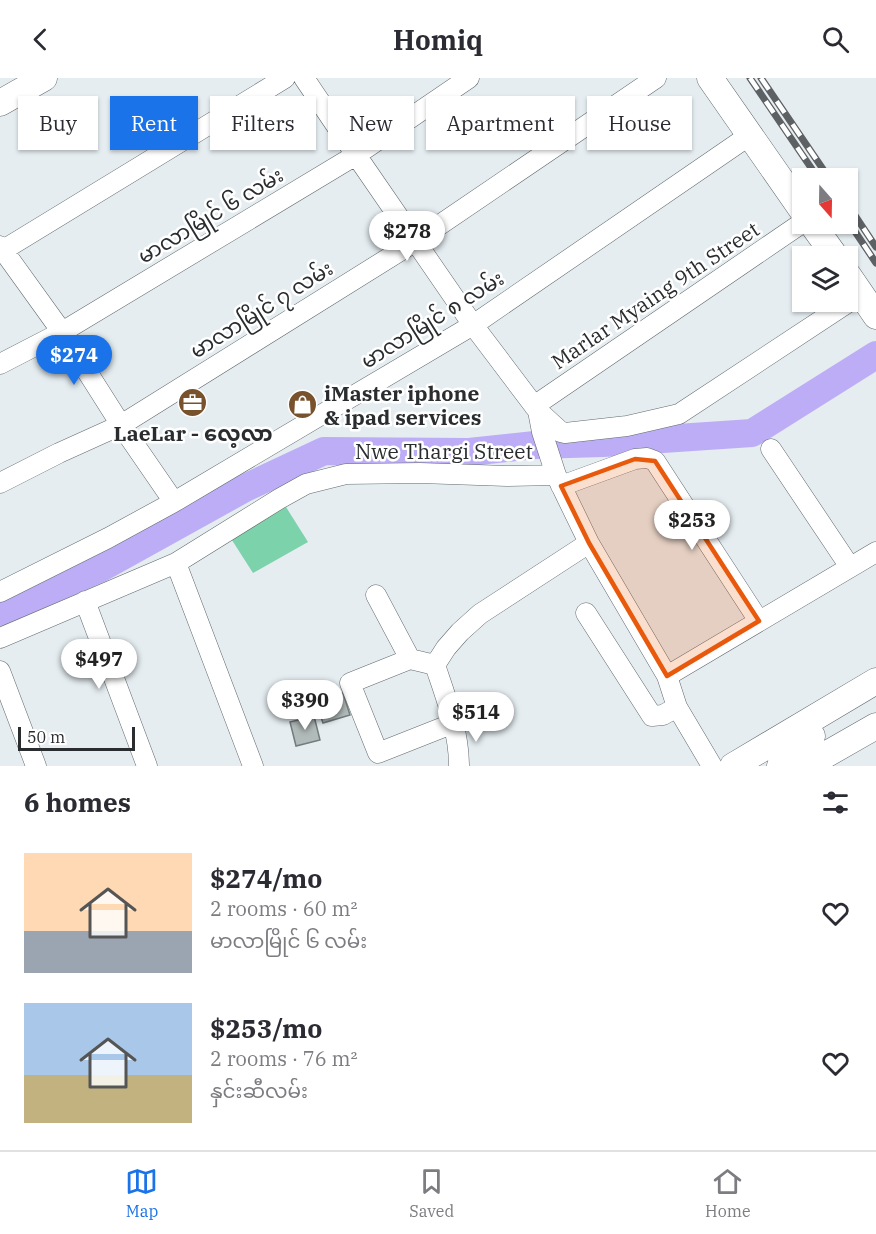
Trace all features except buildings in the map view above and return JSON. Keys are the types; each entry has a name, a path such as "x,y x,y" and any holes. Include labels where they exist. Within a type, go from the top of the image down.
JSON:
{"main road":[{"path":"0,104 44,78"},
{"path":"710,78 792,196"},
{"path":"733,766 876,681"},
{"path":"747,766 798,735 812,736 876,698"},
{"path":"806,766 876,726"},
{"path":"780,766 807,750 812,736"}],"street":[{"path":"174,502 121,425 62,332 1,250 285,78"},
{"path":"304,78 473,325 536,409 561,432 627,426 679,414 863,297"},
{"name":"မာလာမြိုင် ၆ လမ်း","path":"0,364 62,332 356,155 469,78"},
{"name":"မာလာမြိုင် ၇ လမ်း","path":"0,483 121,425 416,241 656,78"},
{"name":"မာလာမြိုင် ၈ လမ်း","path":"0,592 174,502 473,325 750,135"},
{"name":"Marlar Myaing 9th Street","path":"536,409 792,230"},
{"path":"536,409 556,473 588,543 667,676 677,707 712,766"},
{"path":"771,449 850,567"},
{"name":"Nwe Thargi Street","path":"0,638 176,563 306,484 346,474 420,473 507,476 556,473 647,458 655,461 759,621"},
{"path":"435,665 460,632 480,614 588,543"},
{"path":"667,676 876,552"},
{"path":"176,563 253,766"},
{"path":"376,596 410,659"},
{"path":"85,601 147,766"},
{"path":"586,613 652,716 663,715 677,707"},
{"path":"435,665 410,659 350,683 378,753 454,723"},
{"path":"435,665 454,723 459,766"},
{"path":"0,671 36,766"}],"highlighted area":[{"path":"635,459 655,461 759,621 667,676 589,543 561,486"}],"green space":[{"path":"286,507 308,542 253,573 230,537"}],"waterway":[{"path":"0,612 99,569 245,488 324,451 469,452 535,445 752,433 876,355"}],"railway":[{"path":"750,78 811,168"},
{"path":"761,78 822,168"},
{"path":"858,220 876,247"},
{"path":"857,234 876,263"}],"place":[{"name":"LaeLar - လေ့လာ","path":"193,402"},
{"name":"iMaster iphone & ipad services","path":"303,405"}]}
